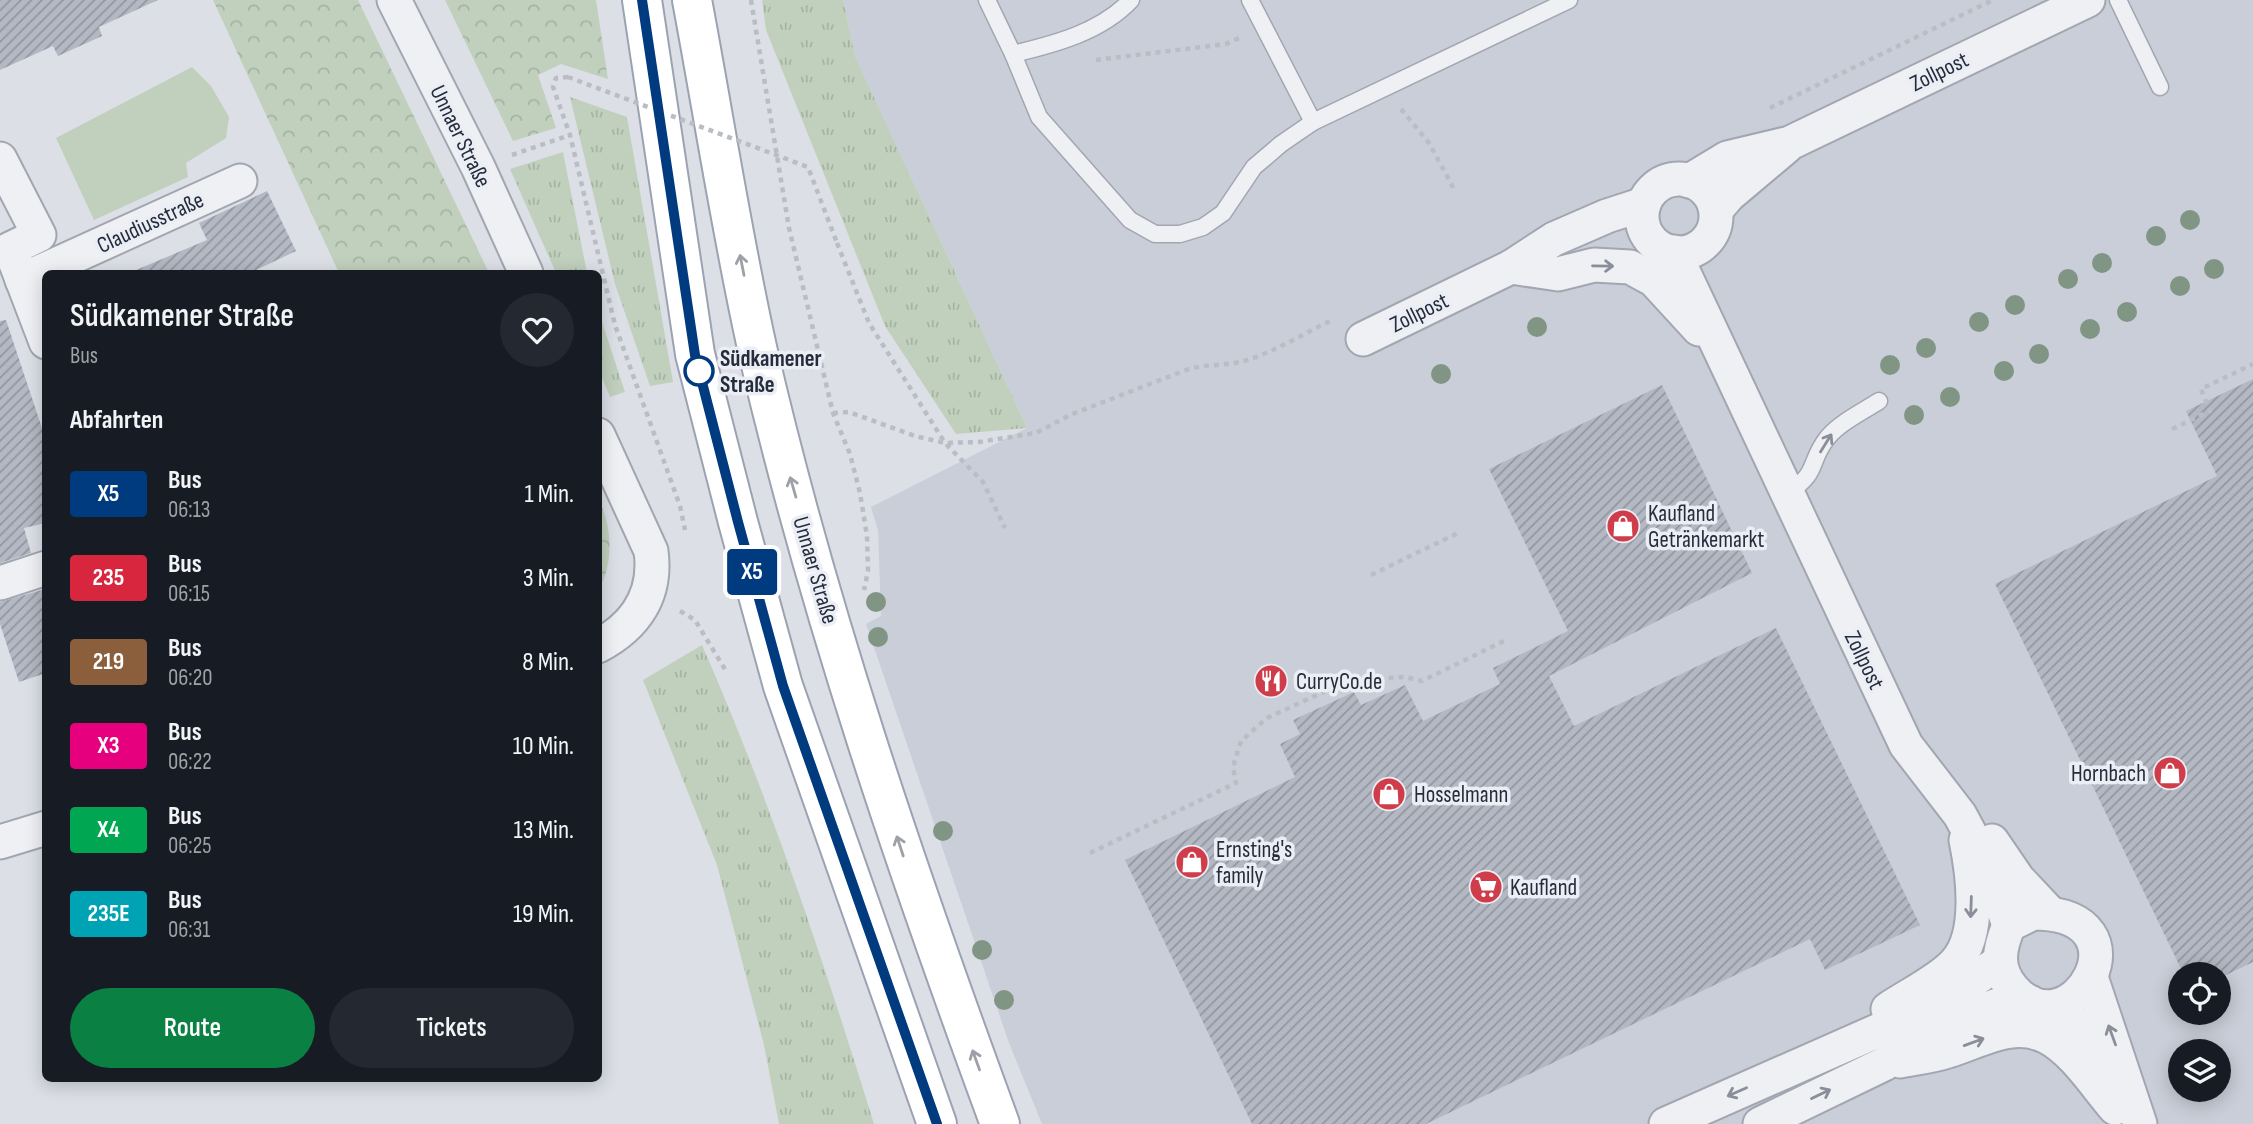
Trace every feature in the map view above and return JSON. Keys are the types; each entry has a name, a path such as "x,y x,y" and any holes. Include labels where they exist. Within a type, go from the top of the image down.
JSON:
{"main road":[{"path":"642,0 695,355 738,522 783,686 937,1124"},
{"name":"Unnaer Straße","path":"692,0 758,349 787,467 846,674 921,910 1000,1124"}],"street":[{"name":"Unnaer Straße","path":"394,0 478,167 525,270"},
{"name":"Zollpost","path":"1689,181 1727,158 1790,143 2088,0"},
{"name":"Zollpost","path":"1715,345 1707,265 1714,221 1729,195 1790,143"},
{"path":"0,159 39,235 5,251 22,281 42,332"},
{"name":"Claudiusstraße","path":"46,270 240,181"},
{"path":"1689,181 1701,187 1713,200 1714,221 1695,250 1674,252 1656,245 1645,219 1651,191 1661,183 1689,181"},
{"name":"Zollpost","path":"1363,339 1511,267 1607,237 1645,219"},
{"name":"Zollpost","path":"1674,252 1715,345 1906,745 1960,815 1990,871 2009,925"},
{"name":"Zollpost","path":"1511,267 1558,274 1594,265 1630,267 1654,281 1715,345"},
{"name":"Claudiusstraße","path":"22,281 42,272"},
{"path":"602,444 651,551 652,581 635,620 619,635 602,644"},
{"path":"0,583 42,569"},
{"name":"Zollpost","path":"1960,815 1999,846 2018,879 2050,913"},
{"name":"Zollpost","path":"1817,1057 1956,963 1967,945 1971,922 1970,858 1960,815"},
{"path":"0,842 42,829"},
{"path":"1759,1124 1884,1064 1913,1042 1954,1021 1995,1006 2045,1004 2081,994 2092,980 2097,961 2092,940 2085,928 2070,917 2033,913 2009,925 1999,962 2005,979 2045,1004 2090,1042 2127,1119"},
{"name":"Zollpost","path":"1666,1124 1943,1002 1999,962"},
{"path":"2092,980 2127,1119"},
{"path":"1884,1064 1947,1052 1997,1033 2017,1029 2034,1032 2050,1038 2074,1060 2127,1119"}],"lane":[{"path":"988,0 1039,117 1130,220 1155,234 1180,233 1203,227 1223,213 1254,167 1313,122 1569,0"},
{"path":"1013,54 1077,35 1116,16 1131,0"},
{"path":"1250,0 1313,122"},
{"path":"2118,0 2161,87"},
{"path":"1786,494 1807,481 1826,440 1838,427 1879,401"}],"path":[{"path":"751,0 789,228 833,413 849,412 915,436 945,443"},
{"path":"1091,60 1226,44 1262,26"},
{"path":"602,270 570,135 553,87 556,78 568,77 808,167 869,323 945,443 983,482 1005,528"},
{"path":"1402,112 1430,143 1454,189"},
{"path":"478,167 570,135"},
{"path":"602,270 615,325 680,506 685,556 652,581 695,620 726,671"},
{"path":"2172,429 2210,411 2201,389 2253,364"},
{"path":"1371,575 1458,533"},
{"path":"1090,853 1236,783 1233,767 1241,741 1267,718 1350,680 1405,677 1422,681 1508,639"}],"shaded area":[{"path":"843,0 2253,0 2253,1124 1042,1124 1009,1043 866,624 881,616 878,530 871,507 1027,428 855,56"}],"green space":[{"path":"213,0 358,0 488,270 338,270"},
{"path":"445,0 596,0 608,79 561,64 538,75 556,128 513,141"},
{"path":"762,0 843,0 855,56 1027,428 956,434 885,326 766,30"},
{"path":"192,67 211,86 229,117 226,138 186,163 188,177 94,220 56,138"},
{"path":"570,97 627,117 673,382 650,386 615,284"},
{"path":"563,152 586,270 555,270 510,169"},
{"path":"602,322 625,392 610,397 602,377"},
{"path":"602,508 610,544 602,583"},
{"path":"702,645 751,762 795,882 874,1124 779,1124 764,1045 717,865 643,680"}],"building":[{"path":"0,0 158,0 99,27 102,36 58,56 53,46 0,70"},
{"path":"267,191 296,251 256,270 136,270 207,240 199,223"},
{"path":"6,320 42,428 42,524 24,528 31,553 0,563 0,321"},
{"name":"Hornbach","path":"2253,379 2253,962 2231,973 2231,962 2178,962 1995,584 2217,476 2186,411"},
{"path":"1662,385 1752,573 1549,676 1574,726 1776,628 1920,925 1825,970 1810,939 1426,1124 1252,1124 1125,860 1295,777 1280,744 1300,734 1293,720 1354,692 1361,705 1405,685 1423,721 1500,684 1493,668 1568,631 1489,469"},
{"path":"42,590 42,674 19,682 0,624 0,602"}],"bus line":[{"name":"X5","path":"642,0 695,355 738,522 783,686 937,1124"}],"place":[{"name":"Südkamener Straße","path":"699,371"},
{"name":"Kaufland Getränkemarkt","path":"1623,526"},
{"name":"CurryCo.de","path":"1271,681"},
{"name":"Hornbach","path":"2170,773"},
{"name":"Hosselmann","path":"1389,794"},
{"name":"Ernsting's family","path":"1192,862"},
{"name":"Kaufland","path":"1486,887"}]}
